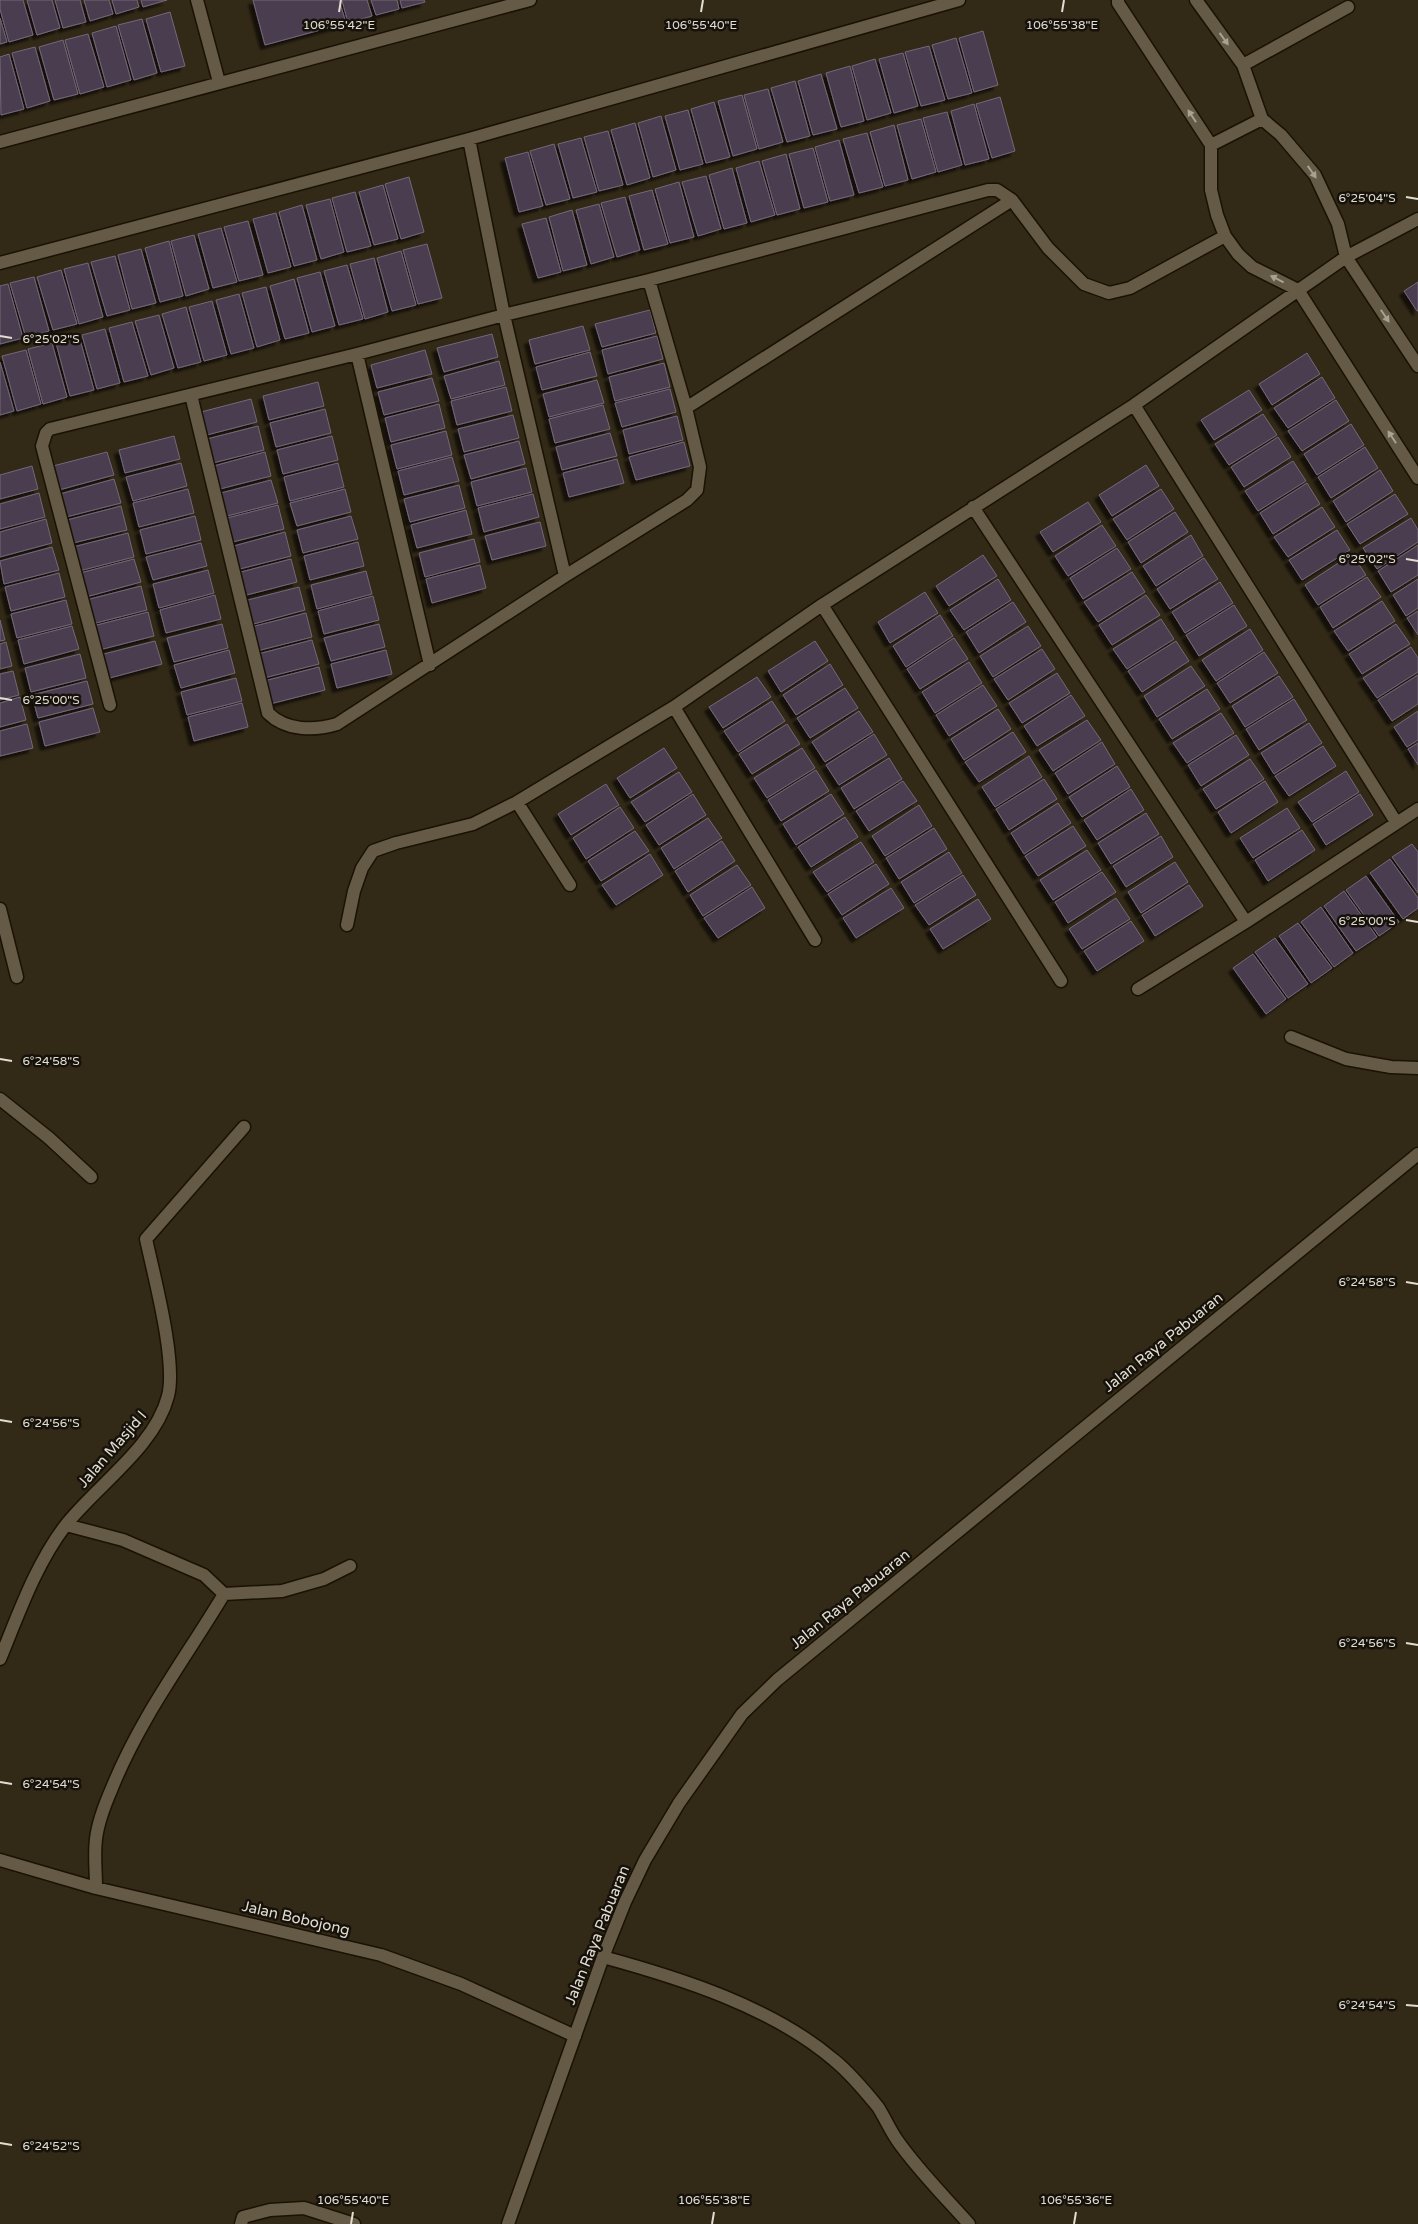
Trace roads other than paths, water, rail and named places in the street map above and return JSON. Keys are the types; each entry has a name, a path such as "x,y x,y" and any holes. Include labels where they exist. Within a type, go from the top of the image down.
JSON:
{"street":[{"path":"197,0 219,82"},
{"path":"0,142 530,0"},
{"path":"0,263 468,139 959,0"},
{"path":"1118,0 1118,4 1211,145 1211,190 1217,215 1225,236 1238,254 1252,267 1298,290 1418,478"},
{"path":"1196,0 1243,65 1262,119 1281,135 1315,175 1338,224 1346,257 1418,366"},
{"path":"1243,65 1348,7"},
{"path":"1211,145 1262,119"},
{"path":"468,139 504,315 565,576"},
{"path":"110,705 43,441 50,429 648,280 976,192 997,190 1012,200 1048,248 1084,284 1109,294 1130,288 1225,236"},
{"path":"686,408 1012,200"},
{"path":"347,925 354,891 362,868 373,851 396,843 472,824 517,802 674,707 822,605 1134,406 1346,257 1418,219"},
{"path":"191,395 268,713 283,724 313,730 332,726 687,500 697,490 700,468 686,408 648,280"},
{"path":"357,354 430,665"},
{"path":"1134,406 1396,822"},
{"path":"973,508 1246,922"},
{"path":"822,605 1061,981"},
{"path":"674,707 815,940"},
{"path":"517,802 570,885"},
{"path":"1138,989 1246,922 1418,808"},
{"path":"0,909 17,977"},
{"path":"1291,1037 1346,1059 1391,1067 1418,1068"},
{"path":"0,1099 49,1138 91,1177"},
{"name":"Jalan Masjid I","path":"0,1659 40,1562 66,1525 133,1454 160,1418 169,1395 170,1362 146,1239 244,1127"},
{"name":"Jalan Raya Pabuaran","path":"508,2224 603,1957 625,1902 662,1830 742,1714 785,1674 1418,1154"},
{"path":"66,1525 123,1540 204,1575 224,1594 282,1591 324,1579 350,1566"},
{"path":"96,1888 96,1839 102,1812 121,1765 155,1702 202,1632 224,1594"},
{"name":"Jalan Bobojong","path":"0,1860 96,1888 381,1955 461,1984 575,2036"},
{"path":"603,1957 678,1978 765,2016 808,2039 835,2060 862,2089 878,2108 897,2141 969,2224"},
{"path":"241,2224 244,2217 270,2210 304,2208 354,2224"}]}
